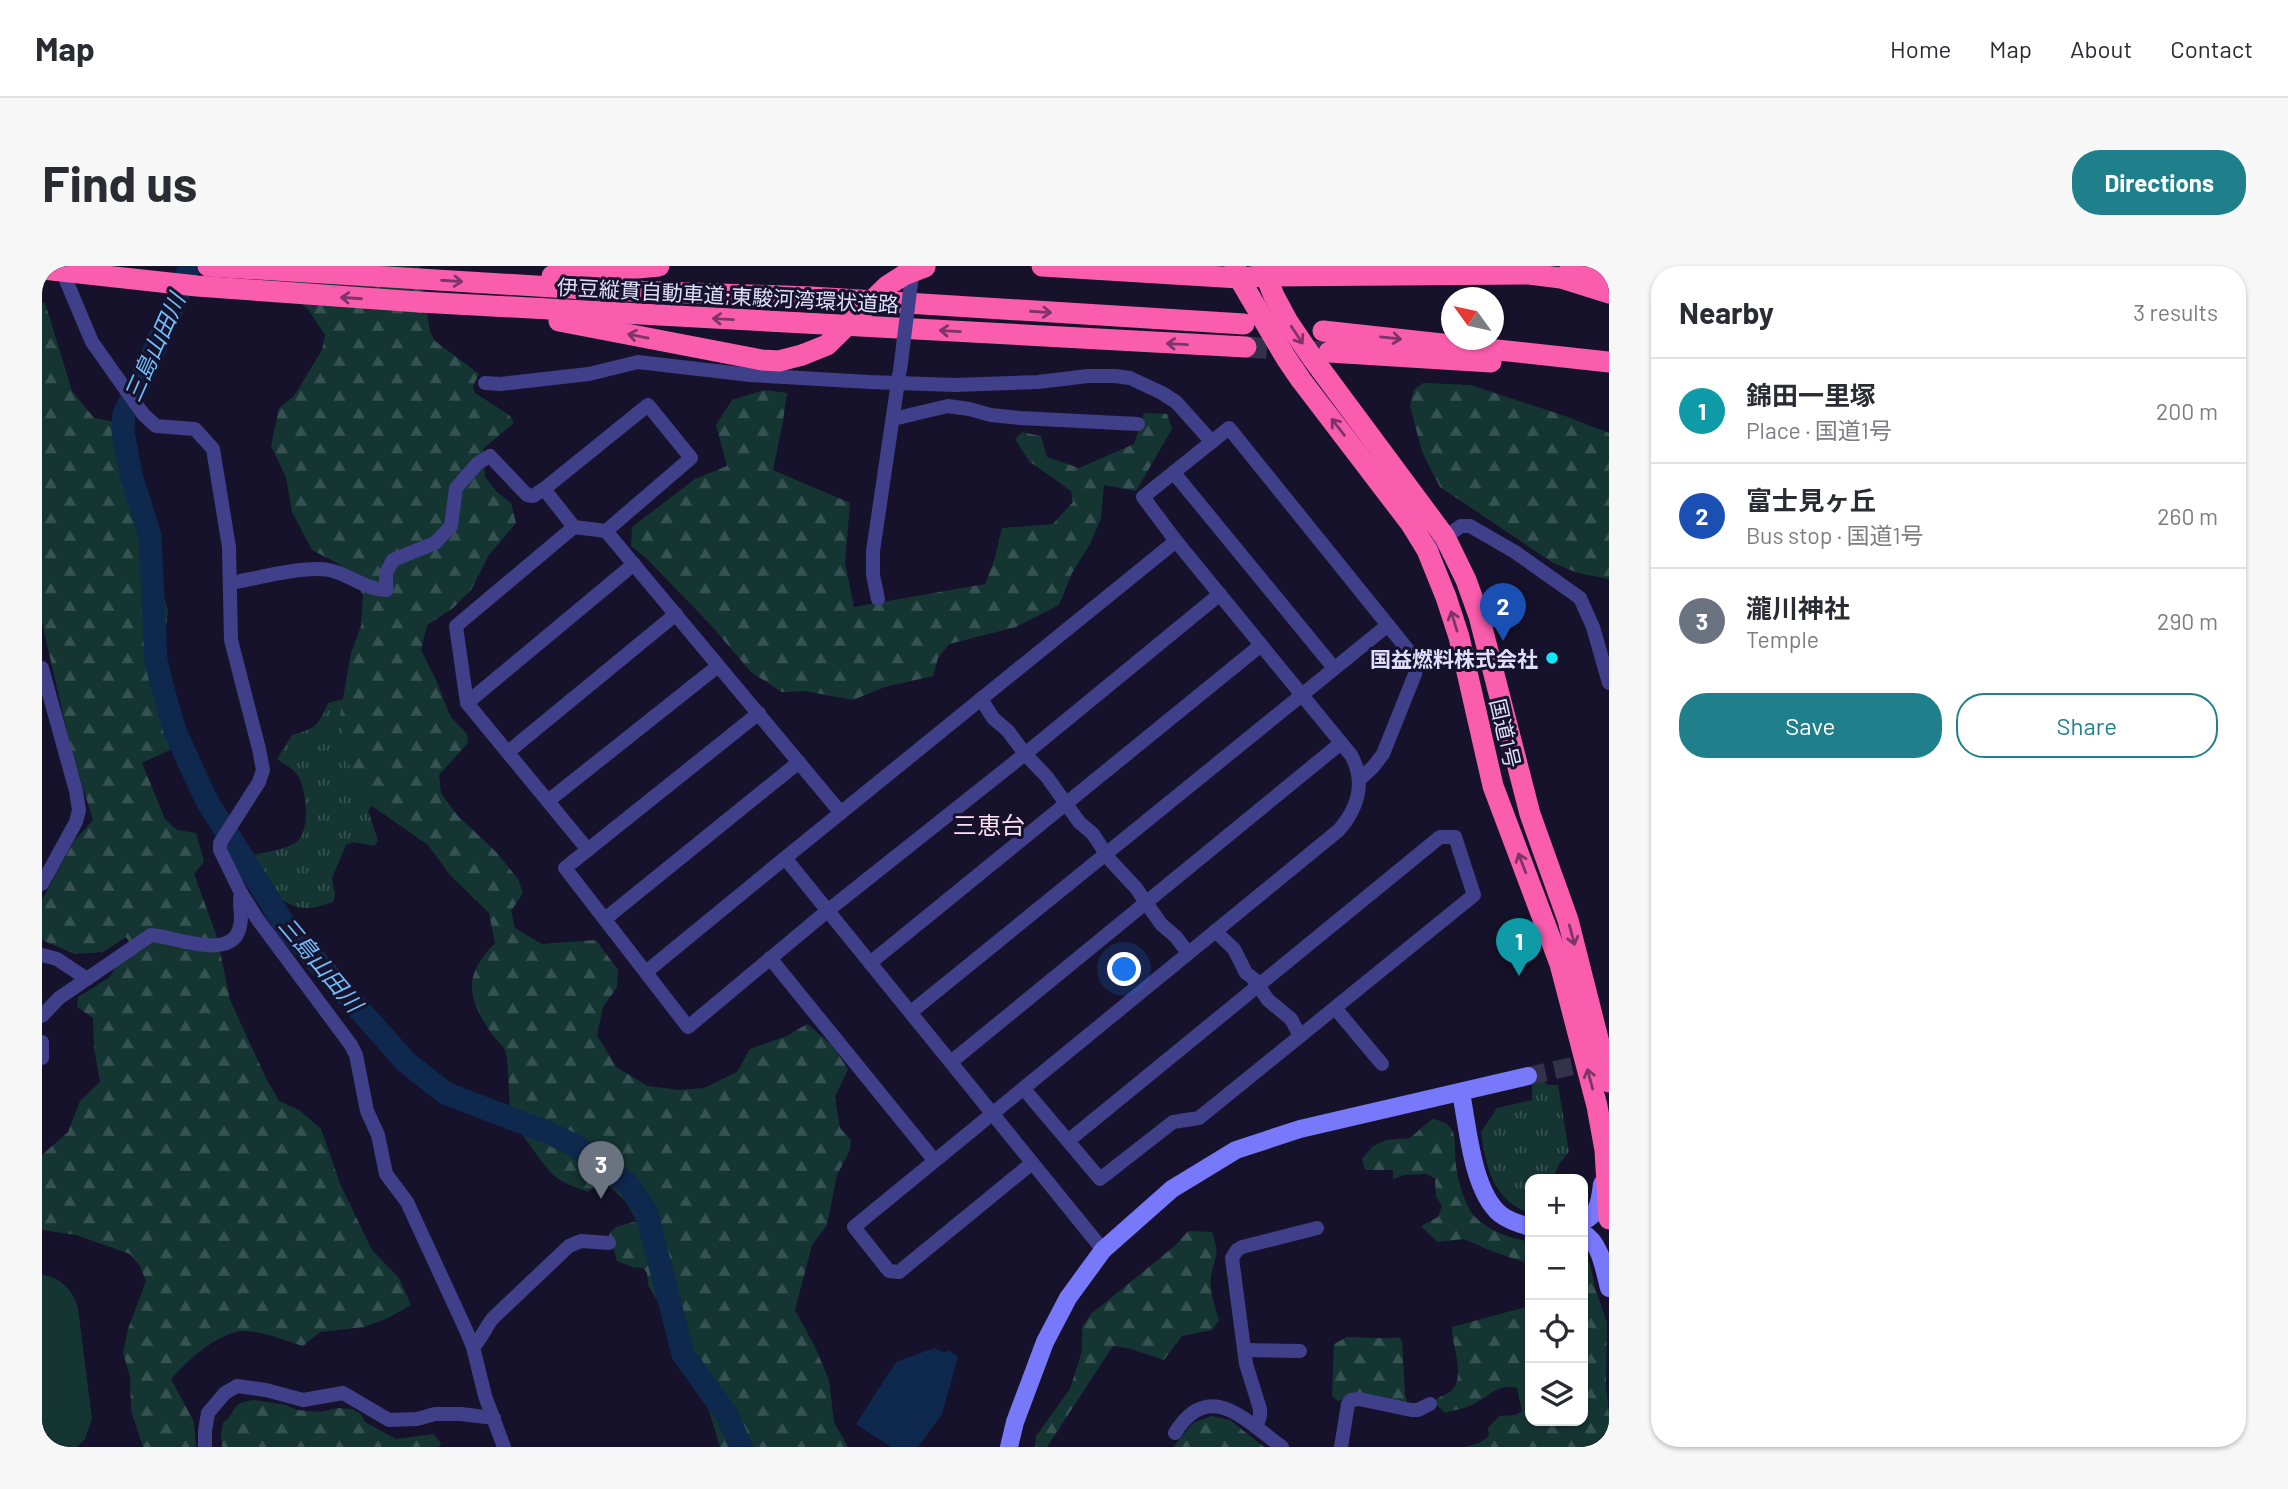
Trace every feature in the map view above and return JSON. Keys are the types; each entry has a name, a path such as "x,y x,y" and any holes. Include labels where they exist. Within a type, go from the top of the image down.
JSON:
{"highway":[{"name":"伊豆縦貫自動車道;東駿河湾環状道路","path":"208,266 601,290 811,297 1244,324"},
{"path":"484,283 659,266"},
{"path":"481,306 762,360 779,360 827,345 887,286 904,275 930,266"},
{"path":"1042,266 1237,272 1530,274 1561,278 1609,293"},
{"path":"1570,266 1609,274"},
{"name":"伊豆縦貫自動車道;東駿河湾環状道路","path":"42,268 197,286 419,302 1246,347"},
{"name":"国道1号","path":"1263,271 1273,296 1313,359 1445,537 1466,580 1479,616 1530,814 1568,920 1605,1055 1609,1082"},
{"name":"国道1号","path":"1237,272 1286,358 1411,524 1427,550 1446,597 1459,638 1493,786 1560,964 1597,1105 1605,1150 1609,1219"},
{"path":"1323,331 1609,364"},
{"path":"1329,352 1515,363 1609,364"}],"street":[{"path":"60,266 92,342 142,414 156,426 195,429 213,449 229,547 231,640 260,749 263,770 253,793 220,843 220,850 240,893 356,1055 367,1111 378,1135 386,1174 407,1202 473,1347 485,1396 504,1447"},
{"path":"878,599 873,575 873,551 914,266"},
{"path":"485,383 500,384 589,374 638,362 791,378 899,376 955,384 1038,383 1103,375 1130,378 1162,393 1176,402 1212,442"},
{"path":"230,583 294,572 329,570 376,590 386,590 386,573 393,560 435,543 451,526 456,488 478,463 490,456 527,495 533,496 648,405 691,458 606,531"},
{"path":"893,419 948,406 1020,418 1138,424"},
{"path":"1032,1163 899,1272 889,1271 854,1227 1339,830 1355,807 1360,779 1357,765 1143,498 1228,429 1388,625 1416,665 1415,674 1383,754 1360,779"},
{"path":"1174,473 1334,668"},
{"path":"544,489 574,527 606,531 841,813"},
{"path":"1427,550 1461,526 1470,526 1515,552 1580,598 1593,627 1609,683"},
{"path":"574,527 456,626 467,703 587,849"},
{"path":"646,972 1176,541"},
{"path":"467,703 634,564"},
{"path":"759,713 565,868 688,1027 1220,594"},
{"path":"508,752 676,614"},
{"path":"911,1012 1388,625"},
{"path":"870,962 1261,645"},
{"path":"548,801 718,666"},
{"path":"42,668 79,810 76,822 42,884"},
{"path":"981,699 993,719 1008,731 1047,777 1161,924 1188,953"},
{"path":"951,1062 1341,743"},
{"path":"605,919 799,762"},
{"path":"1024,1089 1100,1179 1172,1122 1199,1118 1474,895 1455,837 1440,837 1068,1140"},
{"path":"785,858 826,912 911,1012 1103,1250"},
{"path":"42,1016 59,998 150,935 210,946 234,940 240,926 240,893"},
{"path":"1215,931 1234,949 1246,973 1268,1000 1291,1019 1300,1036"},
{"path":"42,955 57,959 87,979"},
{"path":"770,958 934,1160"},
{"path":"1335,1008 1382,1064"},
{"path":"42,1042 42,1058"},
{"path":"1009,1447 1015,1422 1045,1342 1068,1298 1103,1250 1172,1189 1236,1150 1300,1129 1528,1076"},
{"path":"1461,1093 1478,1176 1491,1205 1512,1222 1525,1226"},
{"path":"1588,1220 1600,1203 1605,1150"},
{"path":"1256,1427 1260,1416 1244,1350 1232,1268 1234,1253 1242,1247 1317,1228"},
{"path":"1588,1236 1596,1246 1609,1288"},
{"path":"473,1347 493,1318 569,1245 581,1241 609,1242"},
{"path":"1244,1350 1300,1351"},
{"path":"205,1447 208,1413 225,1393 237,1386 267,1390 303,1400 343,1393 389,1420 417,1419 435,1414 494,1418"},
{"path":"1341,1447 1351,1400 1359,1398 1411,1410 1418,1410 1430,1404"},
{"path":"1175,1433 1190,1414 1210,1407 1232,1410 1282,1447"}],"green space":[{"path":"260,266 420,266 430,332 435,341 479,374 473,386 475,393 509,415 514,423 483,449 485,477 497,492 511,503 516,523 489,555 471,590 453,608 427,625 421,650 450,716 467,734 468,743 439,775 441,793 457,815 496,852 518,879 523,893 511,911 515,928 542,944 596,940 618,970 617,987 603,1007 597,1035 616,1067 648,1086 679,1090 704,1088 737,1072 750,1049 787,1036 807,1024 832,1045 848,1069 835,1097 840,1128 851,1140 850,1150 837,1175 827,1225 812,1245 795,1310 829,1380 834,1422 848,1447 720,1447 706,1401 690,1381 661,1307 648,1285 647,1273 643,1268 617,1261 609,1234 616,1227 637,1221 625,1201 608,1185 597,1185 588,1192 554,1176 510,1115 505,1050 483,1020 473,998 473,977 477,966 495,943 489,913 450,875 428,845 372,806 367,794 359,791 346,756 340,715 351,653 361,626 363,595 352,576 339,564 312,550 292,512 286,477 271,446 279,408 294,396 322,350 325,335 308,309"},
{"path":"42,302 45,303 72,391 94,418 115,422 125,468 168,610 158,686 178,746 142,763 165,819 177,830 196,833 204,862 194,874 217,937 230,1000 265,1076 279,1101 299,1110 321,1129 341,1186 372,1250 399,1278 411,1305 364,1327 320,1332 303,1346 251,1331 234,1332 214,1341 171,1379 194,1422 196,1447 143,1447 131,1411 130,1377 123,1353 128,1329 146,1281 140,1266 130,1254 76,1235 42,1230 42,1155 68,1132 80,1101 100,1082 94,1048 93,1018 77,1007 78,997 110,977 117,964 136,953 126,937 103,952 75,954 42,940 42,900 74,841 93,820 72,753 42,623"},
{"path":"1423,383 1470,385 1609,433 1609,579 1578,573 1553,563 1440,487 1422,452 1410,405 1414,390"},
{"path":"765,390 787,393 773,470 850,503 845,563 854,607 985,584 1002,528 1053,524 1073,502 1071,491 1029,461 1015,439 1022,432 1041,436 1047,457 1079,468 1134,444 1144,413 1167,414 1172,429 1136,491 1104,485 1101,518 1090,544 1072,573 1059,605 1016,627 949,644 938,658 933,676 885,687 853,700 805,691 782,692 751,672 709,623 631,546 632,527 695,479 727,466 716,425 732,400"},
{"path":"344,699 340,715 372,806 368,810 378,841 374,846 354,842 346,845 332,878 335,895 333,902 312,908 295,906 272,890 253,855 285,847 300,838 306,811 304,791 294,771 277,759 292,735 315,725 328,703"},
{"path":"1543,1078 1547,1085 1558,1085 1569,1152 1555,1174 1525,1174 1525,1211 1507,1200 1494,1181 1481,1132 1497,1108 1532,1100 1532,1080"},
{"path":"1432,1119 1448,1125 1454,1136 1458,1179 1471,1212 1494,1230 1525,1241 1525,1262 1464,1239 1437,1242 1421,1226 1438,1217 1442,1206 1436,1196 1435,1179 1427,1174 1404,1175 1393,1179 1393,1170 1365,1170 1362,1159 1373,1146 1386,1140 1410,1138"},
{"path":"1188,1231 1212,1232 1216,1246 1211,1281 1219,1320 1212,1330 1182,1336 1164,1360 1113,1346 1047,1447 1035,1447 1036,1436 1070,1389 1082,1351 1082,1327 1091,1314 1176,1245"},
{"path":"1588,1262 1590,1263 1607,1323 1609,1447 1465,1447 1479,1443 1489,1436 1488,1428 1499,1416 1516,1415 1522,1411 1517,1388 1511,1387 1499,1389 1469,1406 1445,1413 1435,1403 1452,1390 1458,1377 1452,1327 1525,1307 1525,1426 1588,1426"},
{"path":"42,1275 49,1276 65,1286 78,1308 92,1419 85,1439 77,1447 42,1447"},
{"path":"1347,1337 1399,1337 1402,1341 1408,1405 1364,1393 1338,1401 1332,1396 1334,1344"},
{"path":"254,1400 286,1405 297,1410 319,1412 338,1408 352,1409 361,1414 365,1422 396,1439 433,1434 441,1443 439,1447 222,1447 223,1423 237,1406"},
{"path":"1211,1416 1230,1420 1264,1447 1173,1447 1193,1423"}],"water":[{"path":"934,1348 945,1353 949,1350 958,1357 942,1414 918,1447 891,1447 856,1424 896,1362"}],"waterway":[{"name":"三島山田川","path":"190,266 124,414 123,432 131,475 150,536 156,660 175,731 192,769 207,801 286,927 406,1062 445,1093 576,1146 628,1184 646,1211 683,1354 727,1415 741,1447"}],"tunnel":[{"path":"1246,347 1324,352"},
{"path":"1528,1076 1600,1060"}],"place":[{"name":"富士見ヶ丘","path":"1503,641"},
{"name":"国益燃料株式会社","path":"1552,658"},
{"name":"錦田一里塚","path":"1519,976"},
{"name":"瀧川神社","path":"601,1199"}],"district":[{"name":"三恵台","path":"989,824"}]}
